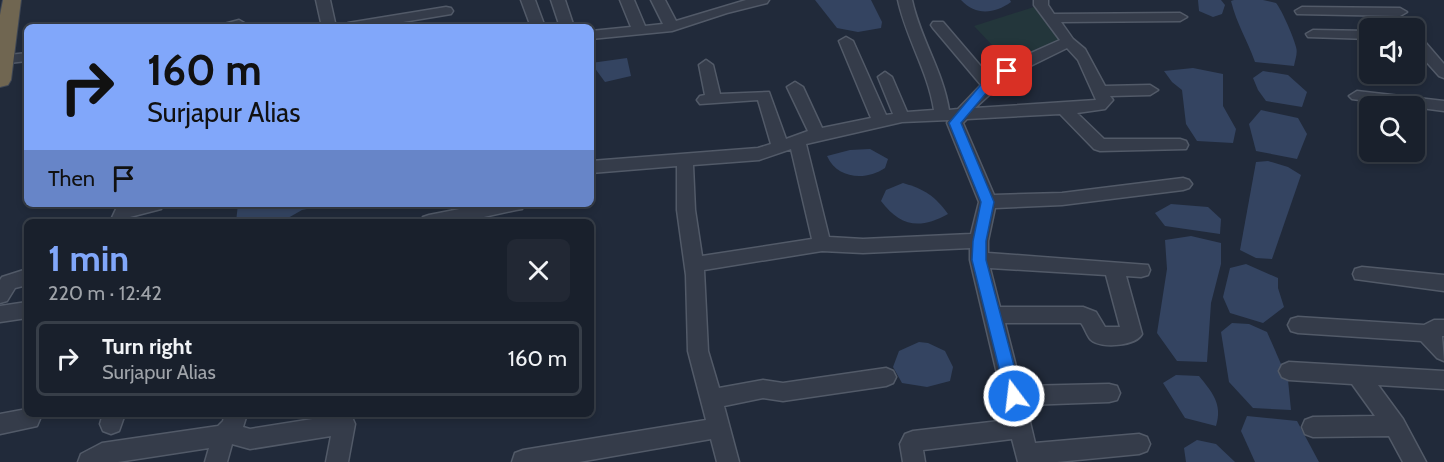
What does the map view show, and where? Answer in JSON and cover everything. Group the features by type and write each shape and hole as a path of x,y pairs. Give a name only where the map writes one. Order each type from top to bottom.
{"highway":[{"path":"1,70 12,0"}],"street":[{"path":"323,0 328,24"},
{"path":"528,0 537,24"},
{"path":"558,0 566,24"},
{"path":"627,0 640,31"},
{"path":"658,0 672,27"},
{"path":"594,35 672,27 722,10 762,0"},
{"path":"905,0 909,20 929,62 939,91 942,115"},
{"path":"594,167 759,154 817,134 903,117 1064,110 1104,103 1105,100 1082,56 1074,45 1068,42 1053,18 1041,5 1041,0"},
{"path":"1390,0 1403,18"},
{"path":"365,24 446,10"},
{"path":"1302,11 1400,12"},
{"path":"1053,18 1180,17"},
{"path":"938,25 988,84"},
{"path":"1313,34 1359,35"},
{"path":"846,41 880,120"},
{"path":"1068,42 1027,59 988,84 955,123 988,202 980,241 979,260 1029,458 1139,444"},
{"path":"1425,50 1444,50"},
{"path":"1425,51 1444,73"},
{"path":"1,70 24,58"},
{"path":"706,65 710,100 764,95 780,147"},
{"path":"885,77 903,117"},
{"path":"795,87 817,134"},
{"path":"1099,91 1150,90"},
{"path":"1357,96 1444,106"},
{"path":"1064,110 1100,145 1180,145"},
{"path":"797,140 822,244"},
{"path":"685,160 686,210 694,264 698,351 728,462"},
{"path":"988,202 1062,199 1183,184"},
{"path":"120,219 123,212 143,207"},
{"path":"444,219 502,207"},
{"path":"694,264 822,244 864,246 980,241"},
{"path":"979,260 1141,270"},
{"path":"992,315 1083,315 1089,318 1099,335 1128,336 1132,334 1114,269"},
{"path":"1362,274 1444,283"},
{"path":"0,295 9,282 24,278"},
{"path":"0,314 24,310"},
{"path":"1298,325 1435,331 1444,352"},
{"path":"1289,371 1444,380"},
{"path":"1358,374 1395,426 1415,462"},
{"path":"710,399 763,389 783,392 886,377"},
{"path":"1014,396 1109,393"},
{"path":"0,424 29,419"},
{"path":"229,427 239,437 250,439 344,419 337,462"},
{"path":"1313,428 1395,426"},
{"path":"89,462 102,454 169,453 229,427"},
{"path":"216,462 229,427"},
{"path":"523,461 718,428"},
{"path":"914,462 911,444 913,441 1022,428"}],"green space":[{"path":"1037,6 1062,39 1008,62 974,26"}],"water":[{"path":"815,0 871,0 882,22 881,28 858,32 837,28"},
{"path":"961,0 1010,0 1011,2 998,9 985,12 973,9"},
{"path":"1198,0 1221,0 1225,5 1222,14 1213,17 1199,11"},
{"path":"1263,0 1276,3 1295,43 1297,52 1294,66 1255,62 1233,10 1231,1"},
{"path":"627,58 631,76 605,82 594,67 594,63"},
{"path":"1193,68 1223,74 1223,106 1236,129 1233,143 1197,141 1186,124 1182,90 1164,71"},
{"path":"1263,71 1288,75 1307,92 1302,107 1266,101 1253,78"},
{"path":"1261,110 1298,118 1307,134 1297,159 1256,151 1249,124"},
{"path":"870,149 888,159 885,168 869,175 853,176 845,173 832,164 827,156 850,150"},
{"path":"1268,161 1288,167 1301,175 1272,259 1256,258 1240,250 1256,162"},
{"path":"903,183 928,194 948,214 919,224 895,216 881,201 886,190"},
{"path":"1171,204 1208,207 1221,219 1220,234 1165,226 1155,213"},
{"path":"238,207 317,207 302,210 286,219 236,219"},
{"path":"1191,236 1221,243 1221,264 1211,303 1207,362 1177,361 1157,333 1167,269 1165,240"},
{"path":"1246,264 1278,278 1278,288 1284,307 1263,323 1230,313 1223,297 1230,268"},
{"path":"1232,323 1249,324 1267,332 1288,380 1291,410 1253,408 1229,382 1221,332"},
{"path":"919,342 928,343 945,351 953,367 950,381 927,387 902,383 893,367 899,351"},
{"path":"1176,375 1199,376 1204,382 1217,405 1216,426 1185,418 1163,383"},
{"path":"1247,416 1297,421 1319,462 1255,462 1241,431"},
{"path":"1197,440 1216,444 1235,462 1186,462 1184,448"}],"route":[{"path":"1007,71 988,84 955,123 988,202 980,241 979,260 1014,396"}]}
